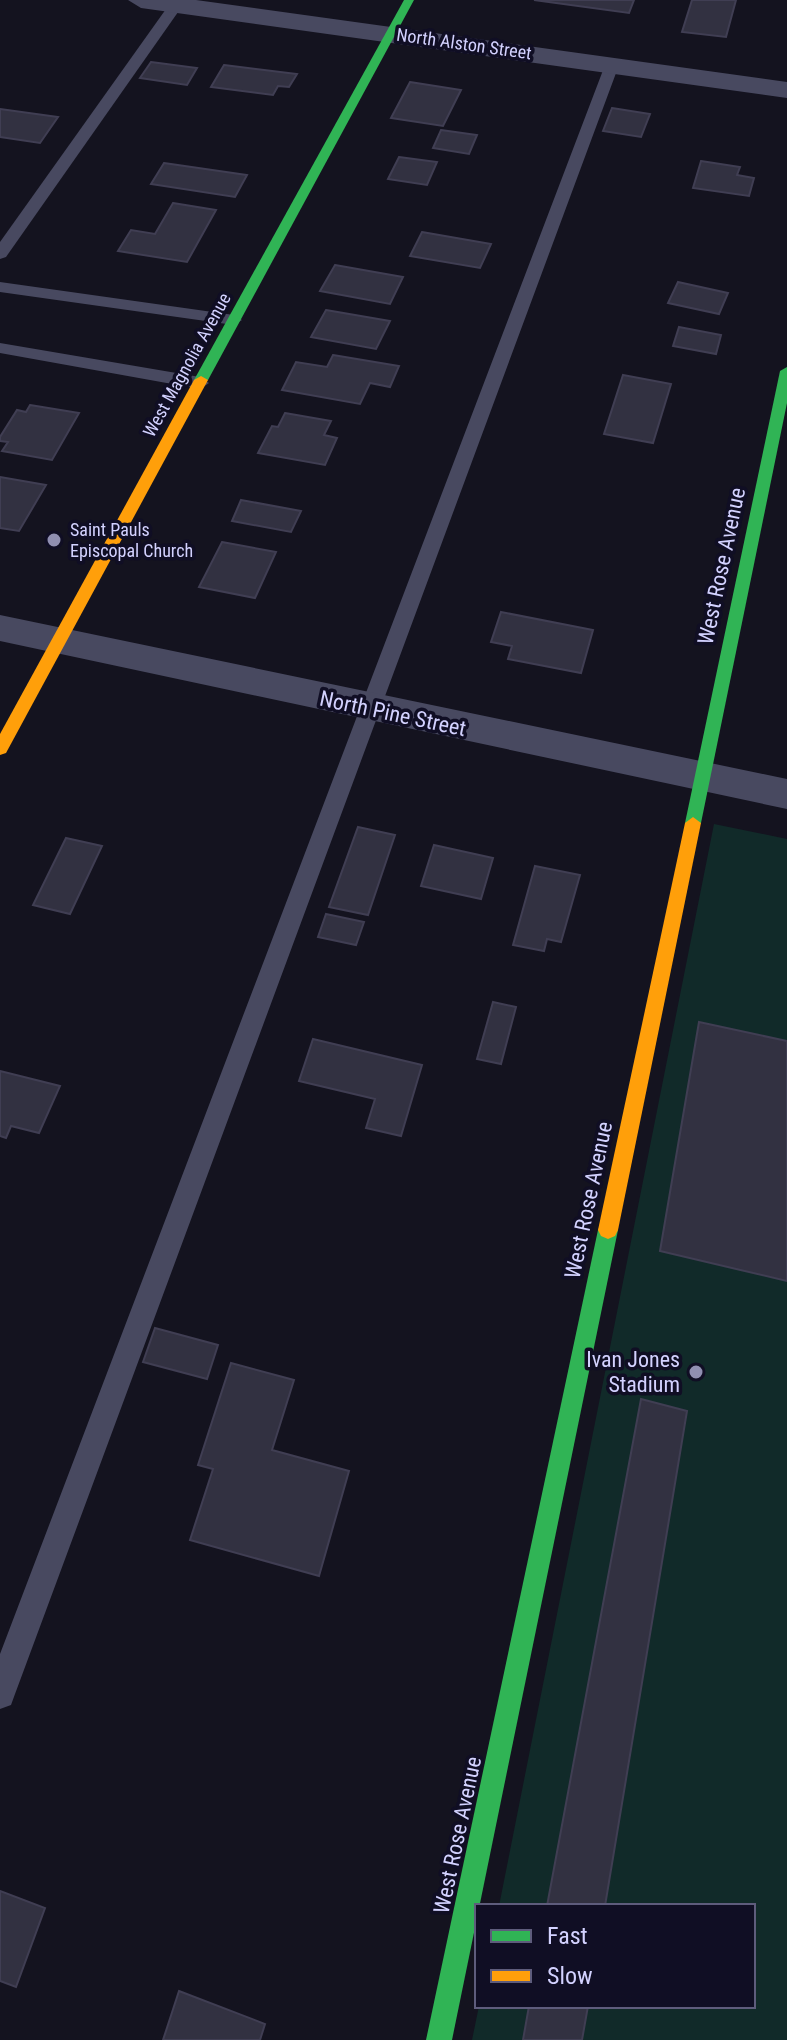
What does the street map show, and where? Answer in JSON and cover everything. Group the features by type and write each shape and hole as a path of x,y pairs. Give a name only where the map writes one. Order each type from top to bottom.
{"street":[{"name":"North Alston Street","path":"141,0 192,4 787,90"},
{"name":"West Magnolia Avenue","path":"0,749 409,0"},
{"name":"West Rose Avenue","path":"439,2040 700,776 787,371"},
{"name":"North Pine Street","path":"0,628 371,709 787,794"}],"lane":[{"path":"0,254 192,4"},
{"path":"0,1694 612,65"},
{"path":"0,287 234,320"},
{"path":"0,348 200,383"}],"green space":[{"name":"Ivan Jones Stadium","path":"714,824 787,839 787,2040 472,2040 479,2008 755,2008 755,1904 499,1904"}],"building":[{"path":"534,0 634,0 629,13"},
{"path":"692,0 736,0 726,37 682,32"},
{"path":"151,62 197,68 187,85 140,78"},
{"path":"224,65 297,74 289,87 278,86 273,95 211,87"},
{"path":"410,82 461,90 443,126 391,118"},
{"path":"612,108 650,114 641,137 603,131"},
{"path":"0,109 58,117 40,143 0,137"},
{"path":"441,130 477,135 469,154 433,148"},
{"path":"399,157 437,162 427,185 388,179"},
{"path":"701,161 740,167 737,175 754,178 749,196 693,188"},
{"path":"164,163 247,175 235,197 151,184"},
{"path":"173,203 216,210 187,262 118,251 131,230 155,234"},
{"path":"422,232 491,244 480,268 410,256"},
{"path":"335,265 403,277 390,304 320,291"},
{"path":"678,282 728,293 719,314 668,303"},
{"path":"326,310 390,321 376,349 311,337"},
{"path":"679,327 721,335 716,354 673,346"},
{"path":"333,355 399,366 390,387 370,383 360,404 282,390 296,362 327,367"},
{"path":"623,375 671,384 653,443 604,434"},
{"path":"30,405 79,413 52,460 2,451 8,442 0,441 0,437 17,410 26,412"},
{"path":"285,413 331,421 324,435 337,438 325,465 258,453 272,426 278,427"},
{"path":"0,477 46,485 19,531 0,528"},
{"path":"241,500 301,511 291,532 232,521"},
{"path":"222,542 276,552 255,598 199,587"},
{"path":"501,612 593,630 581,673 508,659 512,646 491,642"},
{"path":"358,827 395,835 368,915 329,907"},
{"path":"66,838 102,846 70,914 33,905"},
{"path":"434,845 493,858 481,899 421,886"},
{"path":"535,866 580,875 561,942 547,939 544,951 513,945"},
{"path":"326,914 364,922 356,945 318,937"},
{"path":"493,1002 516,1007 501,1064 477,1059"},
{"path":"699,1022 787,1041 787,1281 660,1251"},
{"path":"313,1039 422,1065 401,1136 366,1128 375,1099 299,1081"},
{"path":"0,1071 60,1086 39,1133 11,1126 6,1138 0,1136"},
{"path":"155,1328 218,1345 207,1379 143,1362"},
{"path":"231,1363 294,1380 272,1450 349,1471 319,1576 190,1540 213,1469 198,1465"},
{"path":"641,1399 687,1411 605,1904 547,1904"},
{"path":"0,1891 45,1908 16,1987 0,1981"},
{"path":"179,1991 265,2024 260,2040 163,2040"},
{"path":"529,2008 588,2008 582,2040 523,2040"}],"traffic: fast":[{"path":"201,380 409,0"},
{"path":"693,823 787,371"},
{"path":"439,2040 608,1230"}],"traffic: slow":[{"path":"0,749 201,380"},
{"path":"608,1230 693,823"}],"place":[{"name":"Saint Pauls Episcopal Church","path":"54,540"},
{"name":"Ivan Jones Stadium","path":"696,1372"}]}
